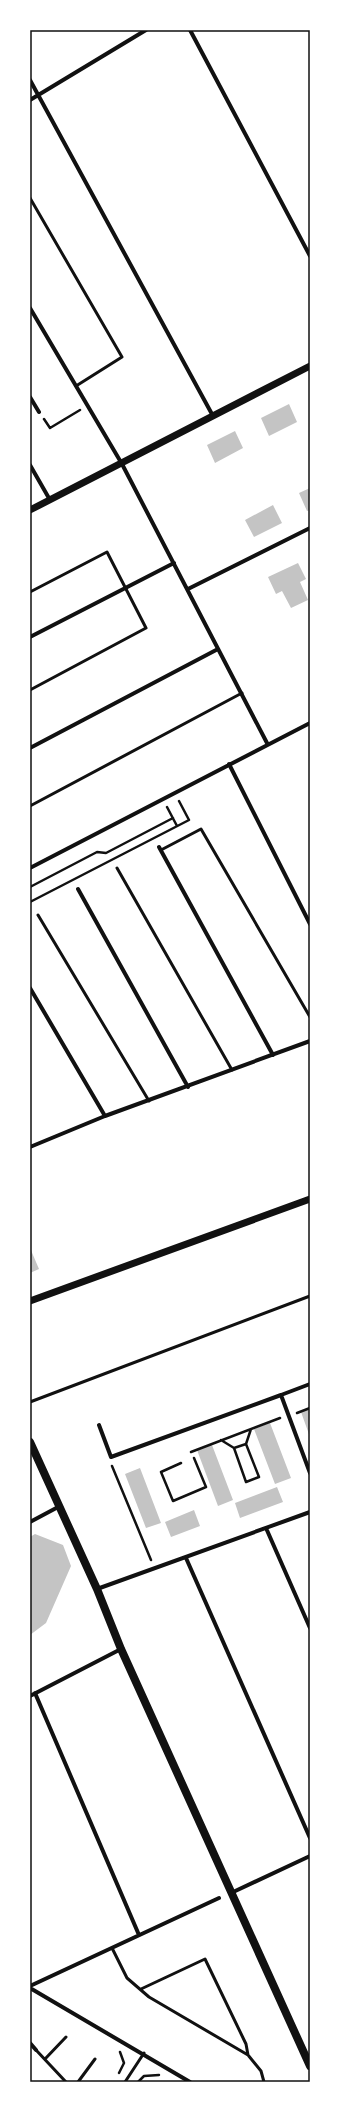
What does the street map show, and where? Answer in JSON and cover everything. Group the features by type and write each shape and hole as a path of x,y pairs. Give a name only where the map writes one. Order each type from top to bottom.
{"main road":[{"path":"30,1442 97,1589 121,1649 310,2066"}],"street":[{"path":"30,100 146,30"},
{"path":"190,30 310,256"},
{"path":"30,80 214,416"},
{"path":"30,308 122,464 267,743"},
{"path":"30,510 310,366"},
{"path":"30,397 39,412"},
{"path":"30,465 50,500"},
{"path":"188,590 310,528"},
{"path":"30,637 174,563"},
{"path":"30,748 218,649"},
{"path":"30,868 230,764 267,743 310,723"},
{"path":"230,764 310,924"},
{"path":"160,848 273,1055"},
{"path":"78,889 188,1087"},
{"path":"30,988 105,1116"},
{"path":"30,1147 105,1116 233,1071 310,1041"},
{"path":"30,1301 310,1199"},
{"path":"99,1425 111,1457 310,1384"},
{"path":"281,1395 310,1473"},
{"path":"30,1522 60,1506"},
{"path":"97,1589 310,1512"},
{"path":"266,1528 310,1628"},
{"path":"186,1558 310,1838"},
{"path":"30,1696 121,1649"},
{"path":"35,1693 139,1935"},
{"path":"231,1893 310,1856"},
{"path":"30,1987 218,1898"},
{"path":"30,1987 144,2053 190,2082"},
{"path":"30,2043 36,2050"}],"lane":[{"path":"30,198 122,357 76,386"},
{"path":"30,592 107,552 146,628 30,690"},
{"path":"30,806 242,693"},
{"path":"160,848 201,829 310,1017"},
{"path":"117,868 233,1071"},
{"path":"38,914 149,1101"},
{"path":"30,1402 310,1296"},
{"path":"112,1948 127,1978 150,1997 248,2056 261,2071 264,2082"},
{"path":"141,1989 205,1959 246,2044 248,2056"},
{"path":"45,2059 66,2037"},
{"path":"36,2050 66,2082"},
{"path":"126,2081 144,2053"},
{"path":"78,2082 95,2059"}],"path":[{"path":"39,412 50,428 88,405"},
{"path":"30,902 190,820 178,799"},
{"path":"166,806 177,826"},
{"path":"30,887 97,852 106,853 173,818"},
{"path":"295,1414 310,1408"},
{"path":"191,1452 280,1418"},
{"path":"221,1440 234,1448 246,1482 259,1477 246,1444 251,1429"},
{"path":"234,1448 246,1444"},
{"path":"181,1463 161,1472 173,1501 206,1487 194,1458"},
{"path":"112,1466 152,1563"},
{"path":"119,2049 124,2063 118,2075 126,2081"},
{"path":"138,2082 144,2076 157,2074 162,2077"}],"building":[{"path":"289,404 297,422 269,436 261,418"},
{"path":"235,431 243,448 215,463 207,445"},
{"path":"310,488 310,510 307,511 299,493"},
{"path":"273,505 282,523 254,537 245,520"},
{"path":"298,563 306,579 300,582 308,600 291,608 282,591 276,594 268,577"},
{"path":"30,1248 39,1269 30,1273"},
{"path":"310,1408 310,1437 301,1412"},
{"path":"270,1423 291,1478 275,1484 254,1429"},
{"path":"212,1445 233,1500 218,1506 197,1450"},
{"path":"140,1468 161,1523 146,1528 125,1474"},
{"path":"277,1487 283,1502 240,1518 235,1503"},
{"path":"194,1510 200,1526 171,1537 165,1522"},
{"path":"35,1534 63,1545 71,1566 46,1623 30,1635 30,1537"}]}
